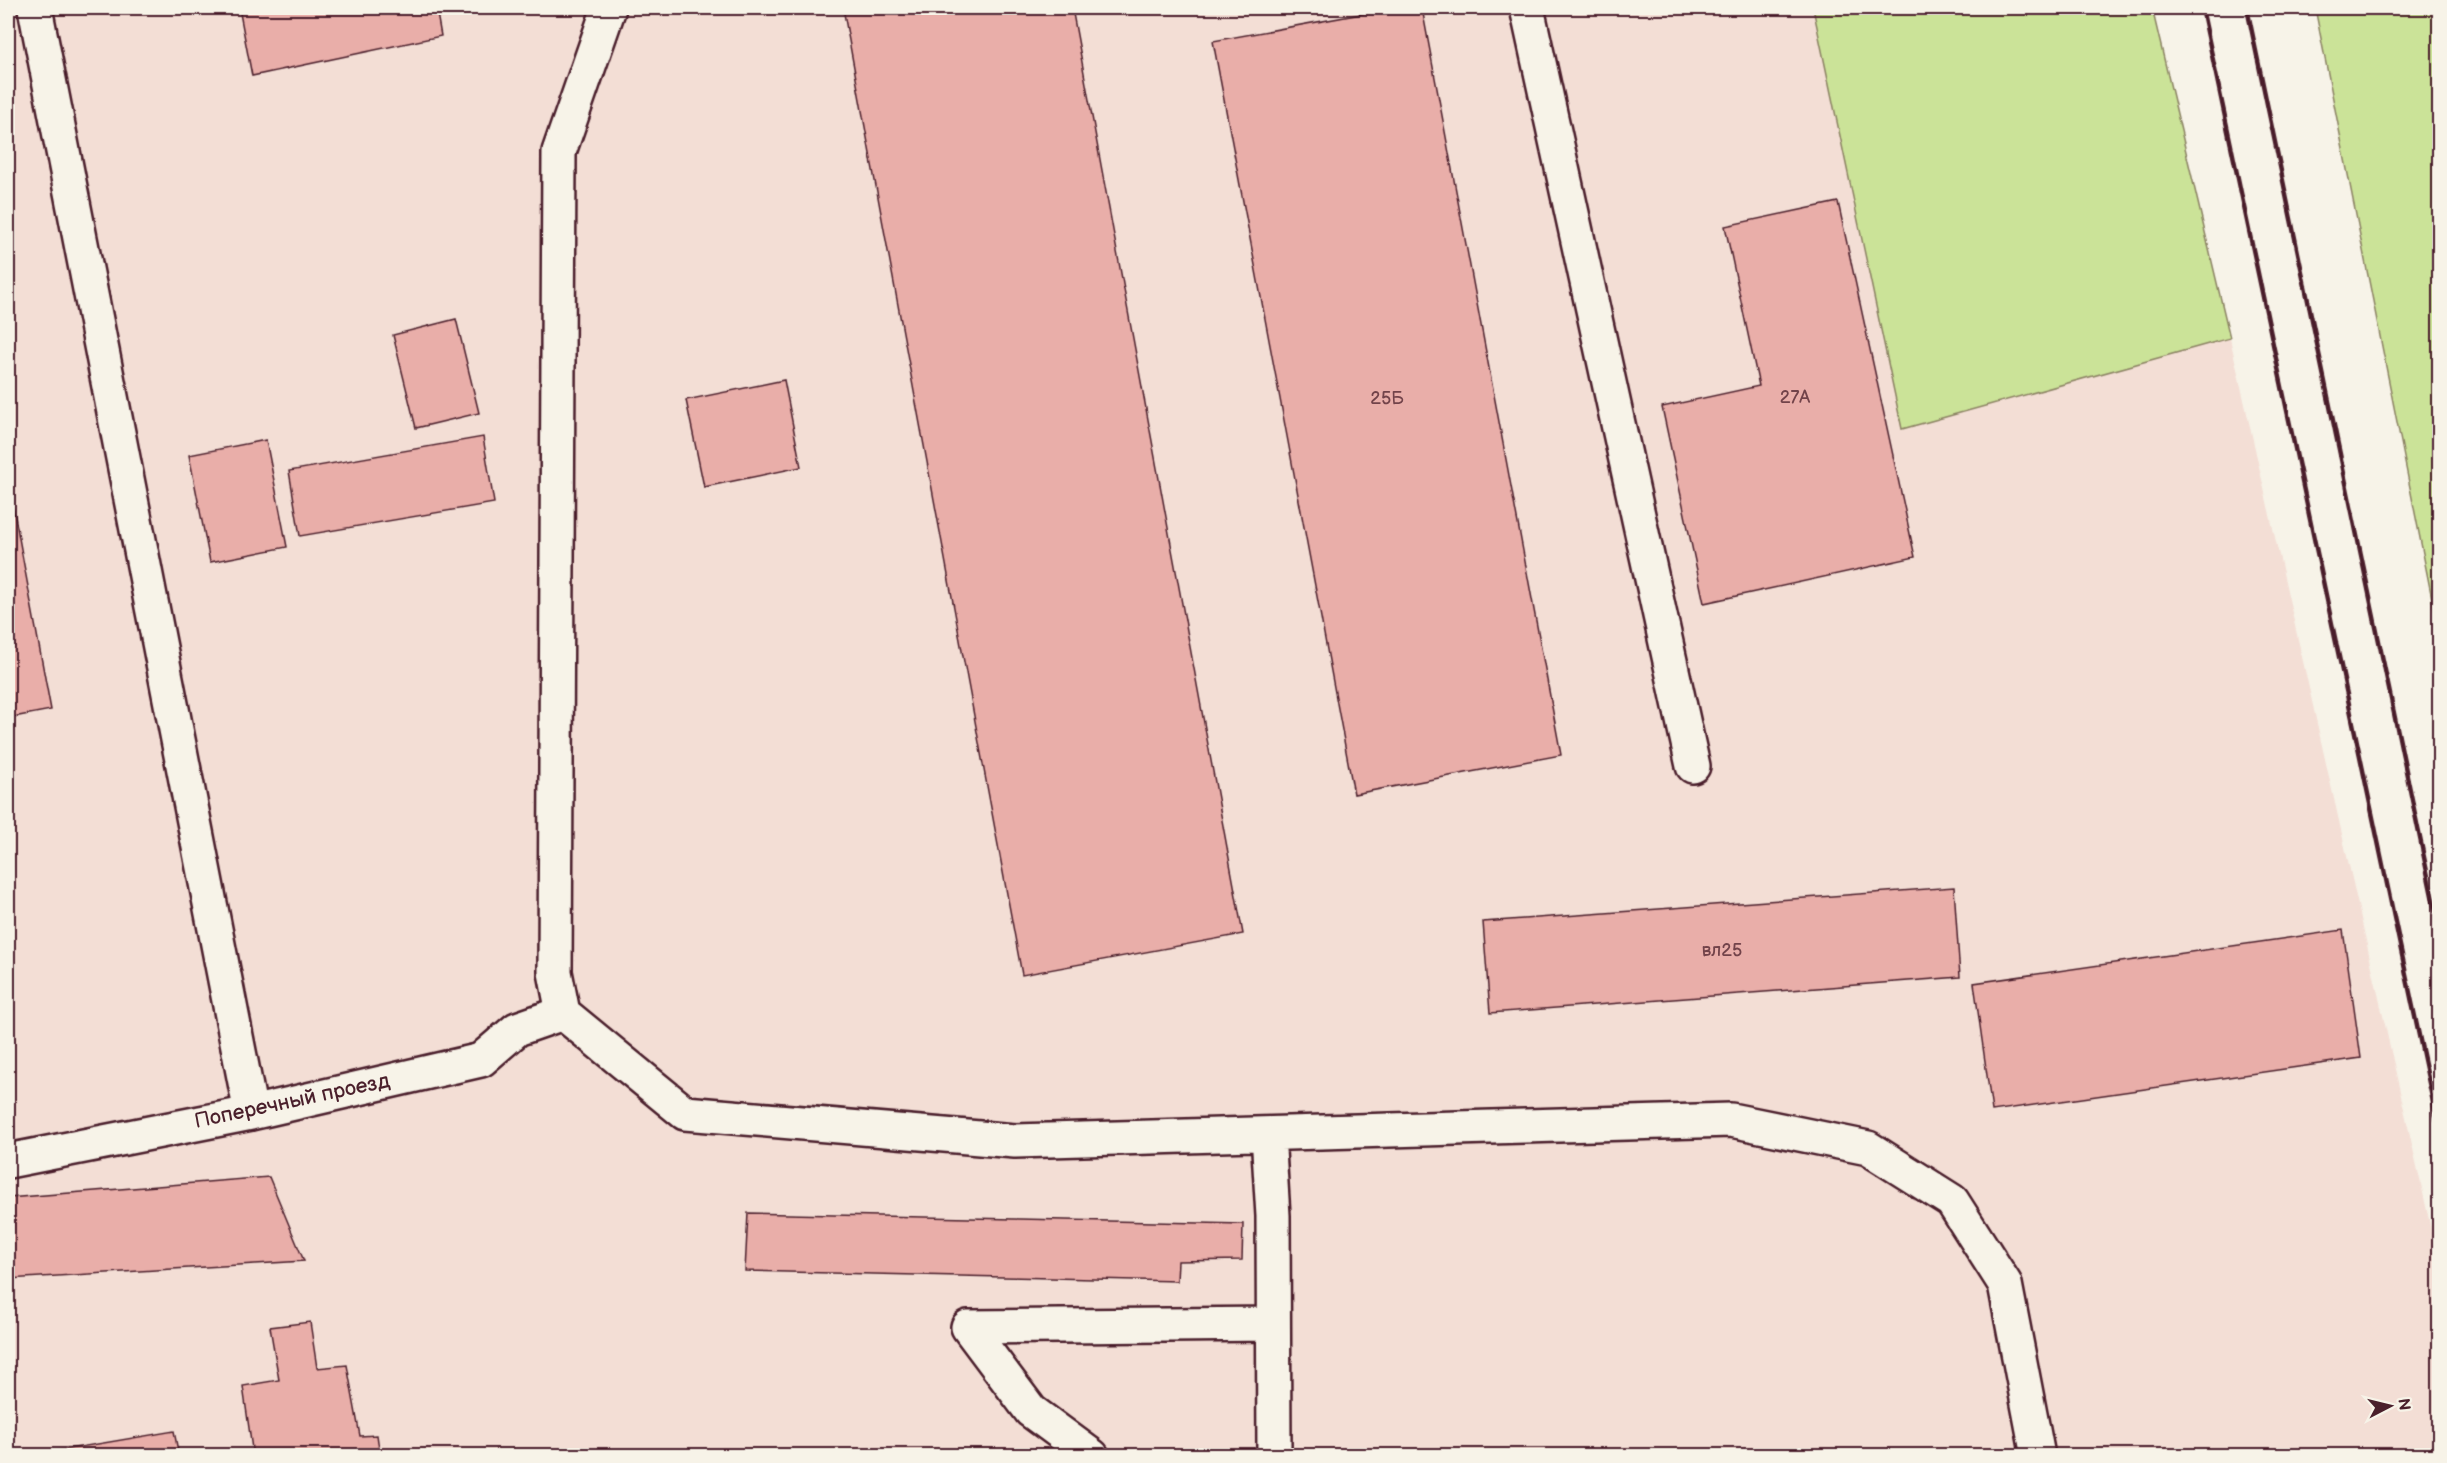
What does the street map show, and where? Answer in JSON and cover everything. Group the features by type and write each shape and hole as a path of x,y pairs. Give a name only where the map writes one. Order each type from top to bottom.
{"street":[{"path":"35,8 250,1113"},
{"path":"609,8 559,152 555,972 563,1013 685,1113 1015,1141 1731,1120 1868,1148 1952,1201 2004,1284 2038,1455"},
{"path":"1527,8 1693,766"},
{"name":"Поперечный проезд","path":"8,1161 250,1113 482,1060 517,1029 563,1013"},
{"path":"1268,1134 1273,1216 1274,1455"},
{"path":"1092,1455 1031,1411 968,1327 1273,1324"}],"shaded area":[{"path":"8,8 1813,8 1902,428 2230,338 2439,1264 2439,1455 8,1455"}],"green space":[{"path":"1813,8 2152,8 2230,338 1902,429"},
{"path":"2315,8 2439,8 2439,634"}],"building":[{"path":"239,8 436,8 441,36 252,76"},
{"path":"843,8 1072,8 1243,934 1022,975"},
{"path":"1394,8 1422,8 1561,755 1354,794 1213,41"},
{"path":"1838,202 1915,557 1704,603 1662,407 1759,386 1725,226"},
{"path":"456,319 479,413 416,428 393,335"},
{"path":"784,380 801,467 704,487 686,400"},
{"path":"483,437 494,503 300,536 289,471"},
{"path":"266,440 287,547 210,562 189,455"},
{"path":"8,479 51,710 8,718"},
{"path":"1954,887 1960,977 1490,1013 1483,922"},
{"path":"2343,930 2361,1058 1992,1111 1974,983"},
{"path":"269,1177 304,1261 8,1279 8,1198"},
{"path":"748,1213 1243,1224 1242,1260 1178,1261 1177,1281 745,1271"},
{"path":"310,1322 317,1368 347,1365 360,1436 377,1435 380,1456 253,1456 243,1386 279,1380 270,1327"},
{"path":"174,1431 179,1456 27,1456"}],"railway":[{"path":"2202,8 2440,1135"},
{"path":"2247,8 2440,934"}]}
